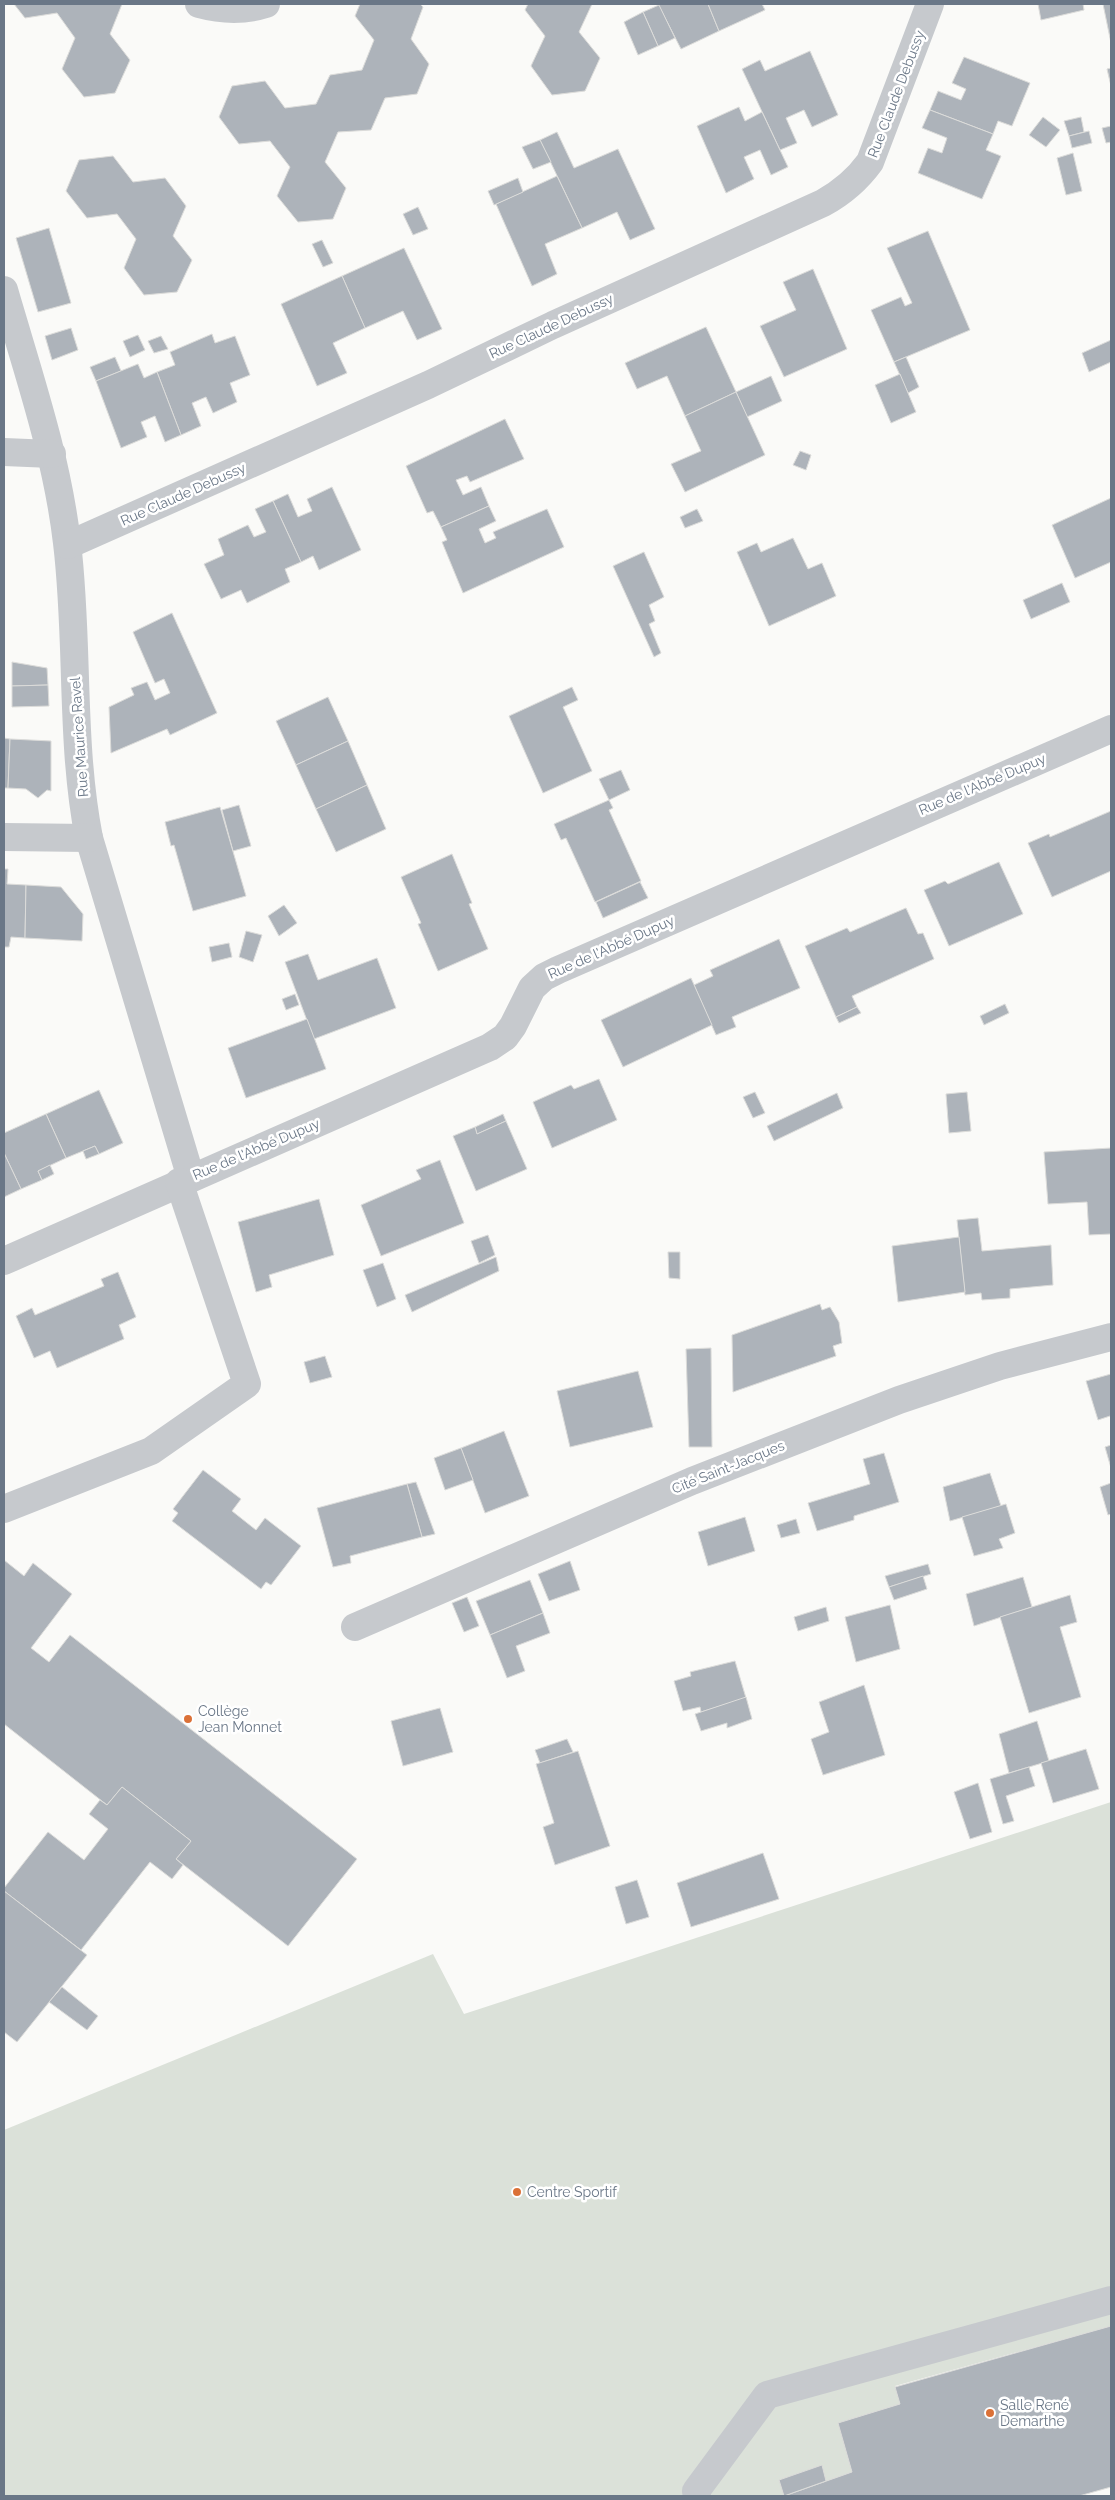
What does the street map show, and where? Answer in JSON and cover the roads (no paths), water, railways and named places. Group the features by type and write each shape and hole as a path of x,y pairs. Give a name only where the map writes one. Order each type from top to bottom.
{"street":[{"path":"199,4 231,10 255,8 266,4"},
{"name":"Rue Claude Debussy","path":"68,545 428,385 552,325 823,203 844,191 859,178 870,162 930,4"},
{"name":"Rue Maurice Ravel","path":"4,290 52,454 68,545 80,788 89,838 185,1180 247,1384 151,1451 4,1509"},
{"path":"4,452 52,454"},
{"name":"Rue de l'Abbé Dupuy","path":"4,1261 185,1180 490,1048 505,1037 532,988 544,977 558,970 1111,729"},
{"path":"4,837 89,838"},
{"name":"Cité Saint-Jacques","path":"355,1627 692,1481 899,1400 1000,1366 1111,1337"},
{"path":"697,2496 696,2492 767,2395 1111,2300"}],"place":[{"name":"Collège Jean Monnet","path":"188,1719"},
{"name":"Centre Sportif","path":"517,2192"},
{"name":"Salle René Demarthe","path":"990,2413"}]}
